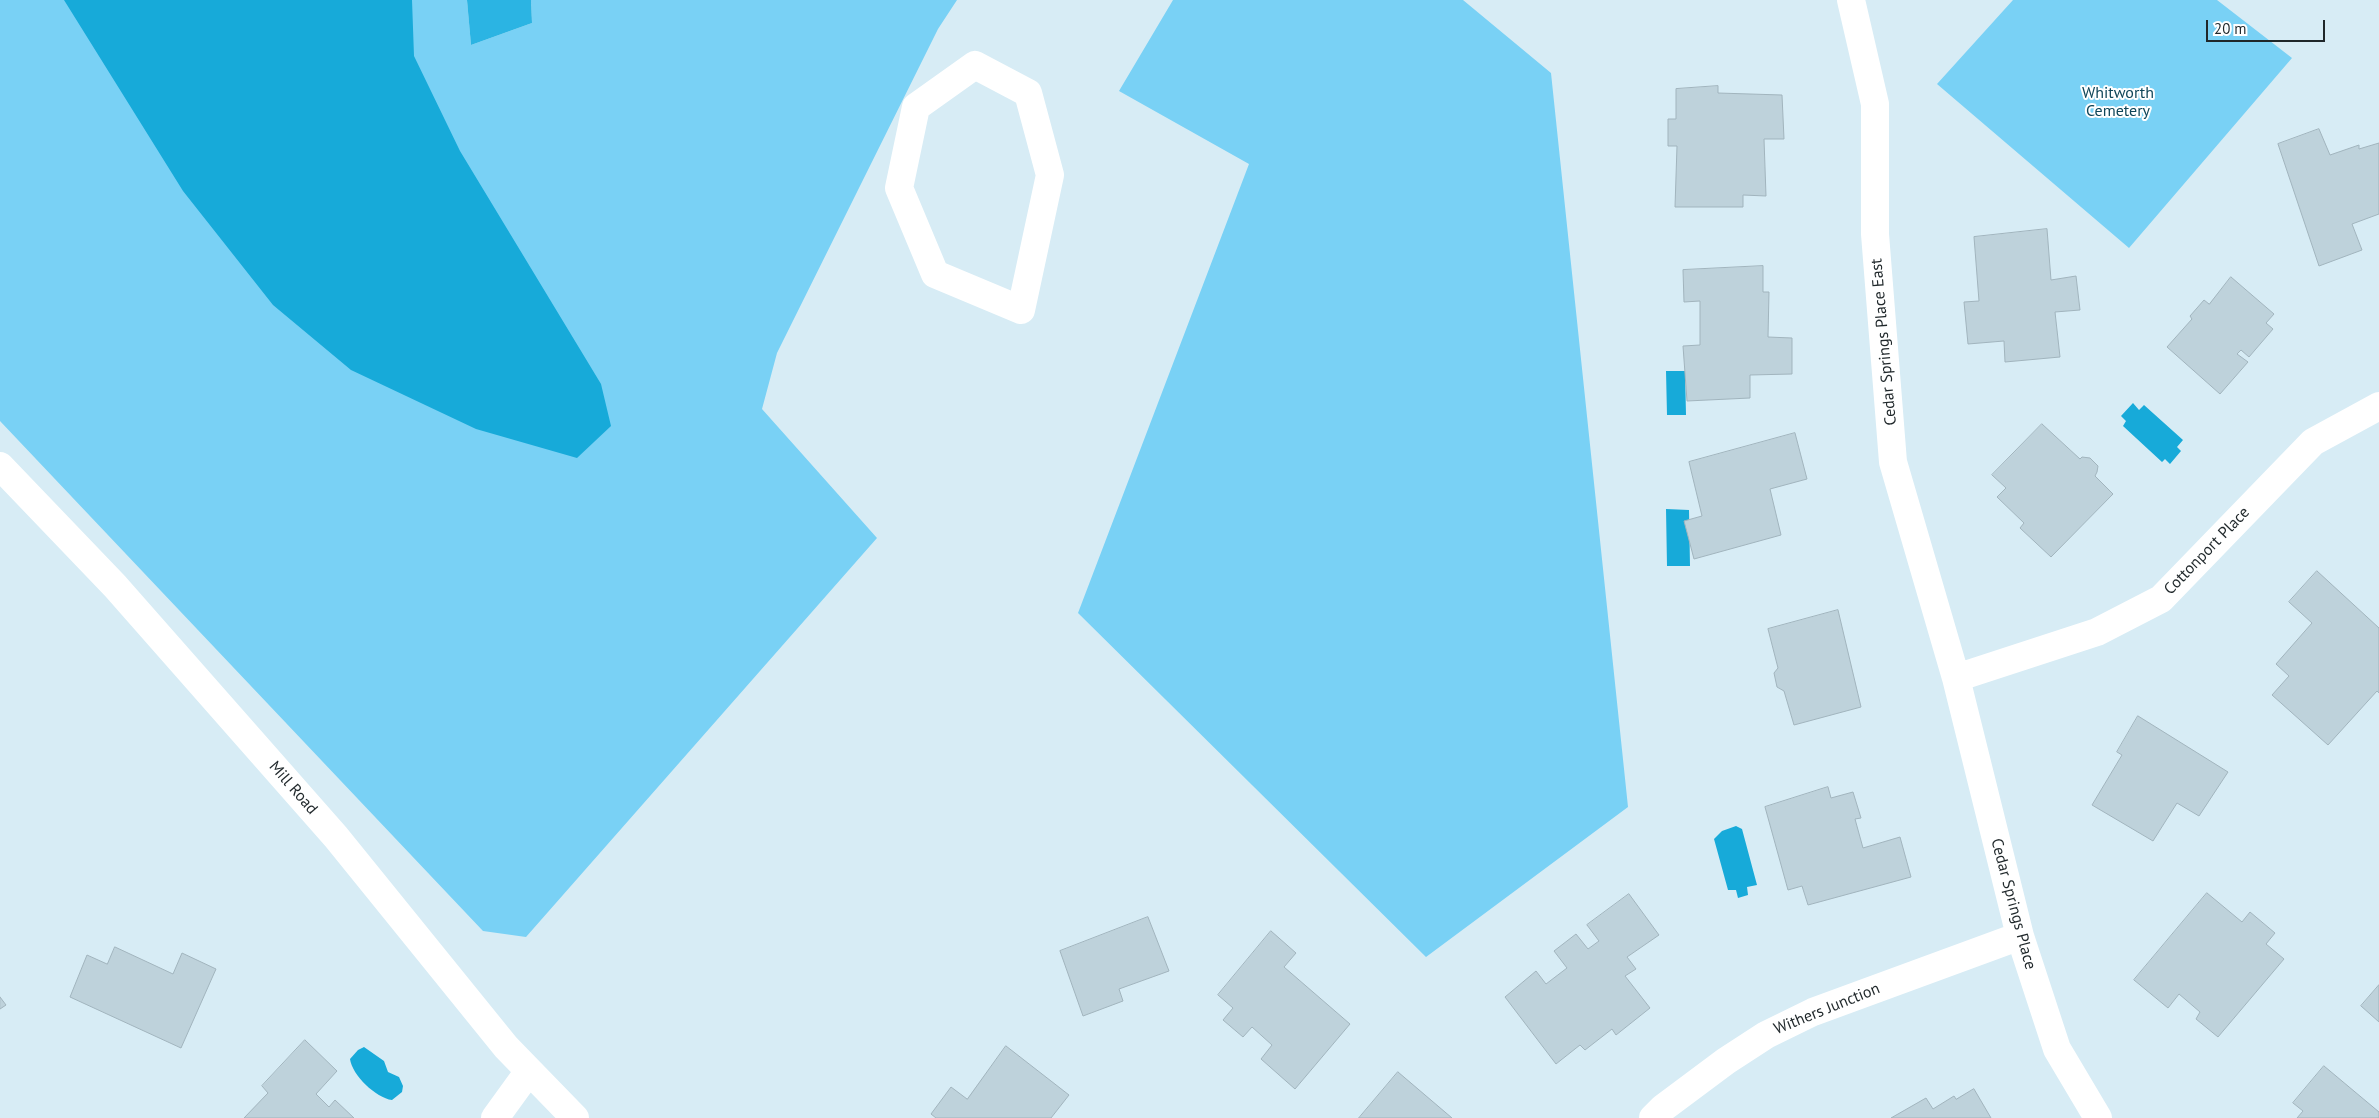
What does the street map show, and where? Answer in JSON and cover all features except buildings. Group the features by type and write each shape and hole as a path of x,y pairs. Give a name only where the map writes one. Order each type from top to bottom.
{"street":[{"name":"Cedar Springs Place East","path":"1851,0 1875,104 1875,234 1893,462 1956,678"},
{"path":"975,65 1028,92 1050,176 1021,310 935,274 899,188 916,107 975,65"},
{"name":"Cottonport Place","path":"1956,678 2097,632 2161,599 2313,442 2379,406"},
{"name":"Mill Road","path":"0,466 115,586 336,837 506,1047 575,1118"},
{"name":"Cedar Springs Place","path":"1956,678 2020,936 2057,1049 2098,1118"},
{"name":"Withers Junction","path":"1653,1118 1726,1061 1766,1035 1813,1012 2020,936"},
{"path":"494,1118 529,1071"}],"green space":[{"path":"0,0 467,0 471,45 532,23 531,0 957,0 938,29 777,353 762,409 877,538 526,937 483,931 0,421"},
{"path":"1173,0 1463,0 1551,73 1628,807 1426,957 1078,613 1249,164 1119,91"},
{"name":"Whitworth Cemetery","path":"2013,0 2217,0 2292,58 2129,248 1937,84"}],"shaded area":[{"path":"64,0 412,0 414,56 460,151 601,384 611,426 577,458 476,429 351,370 273,305 183,191"},
{"path":"467,0 531,0 532,23 471,45"},
{"path":"1666,371 1685,371 1686,415 1667,415"},
{"path":"2133,403 2139,410 2144,405 2183,440 2177,447 2181,451 2170,464 2165,459 2162,462 2123,426 2126,421 2121,416"},
{"path":"1666,509 1689,510 1690,566 1667,566"},
{"path":"1736,826 1742,829 1757,885 1747,887 1748,895 1738,898 1736,890 1728,890 1714,839 1722,831"},
{"path":"364,1047 384,1061 388,1072 399,1077 403,1086 402,1092 392,1100 372,1090 355,1072 350,1059 358,1050"}]}
